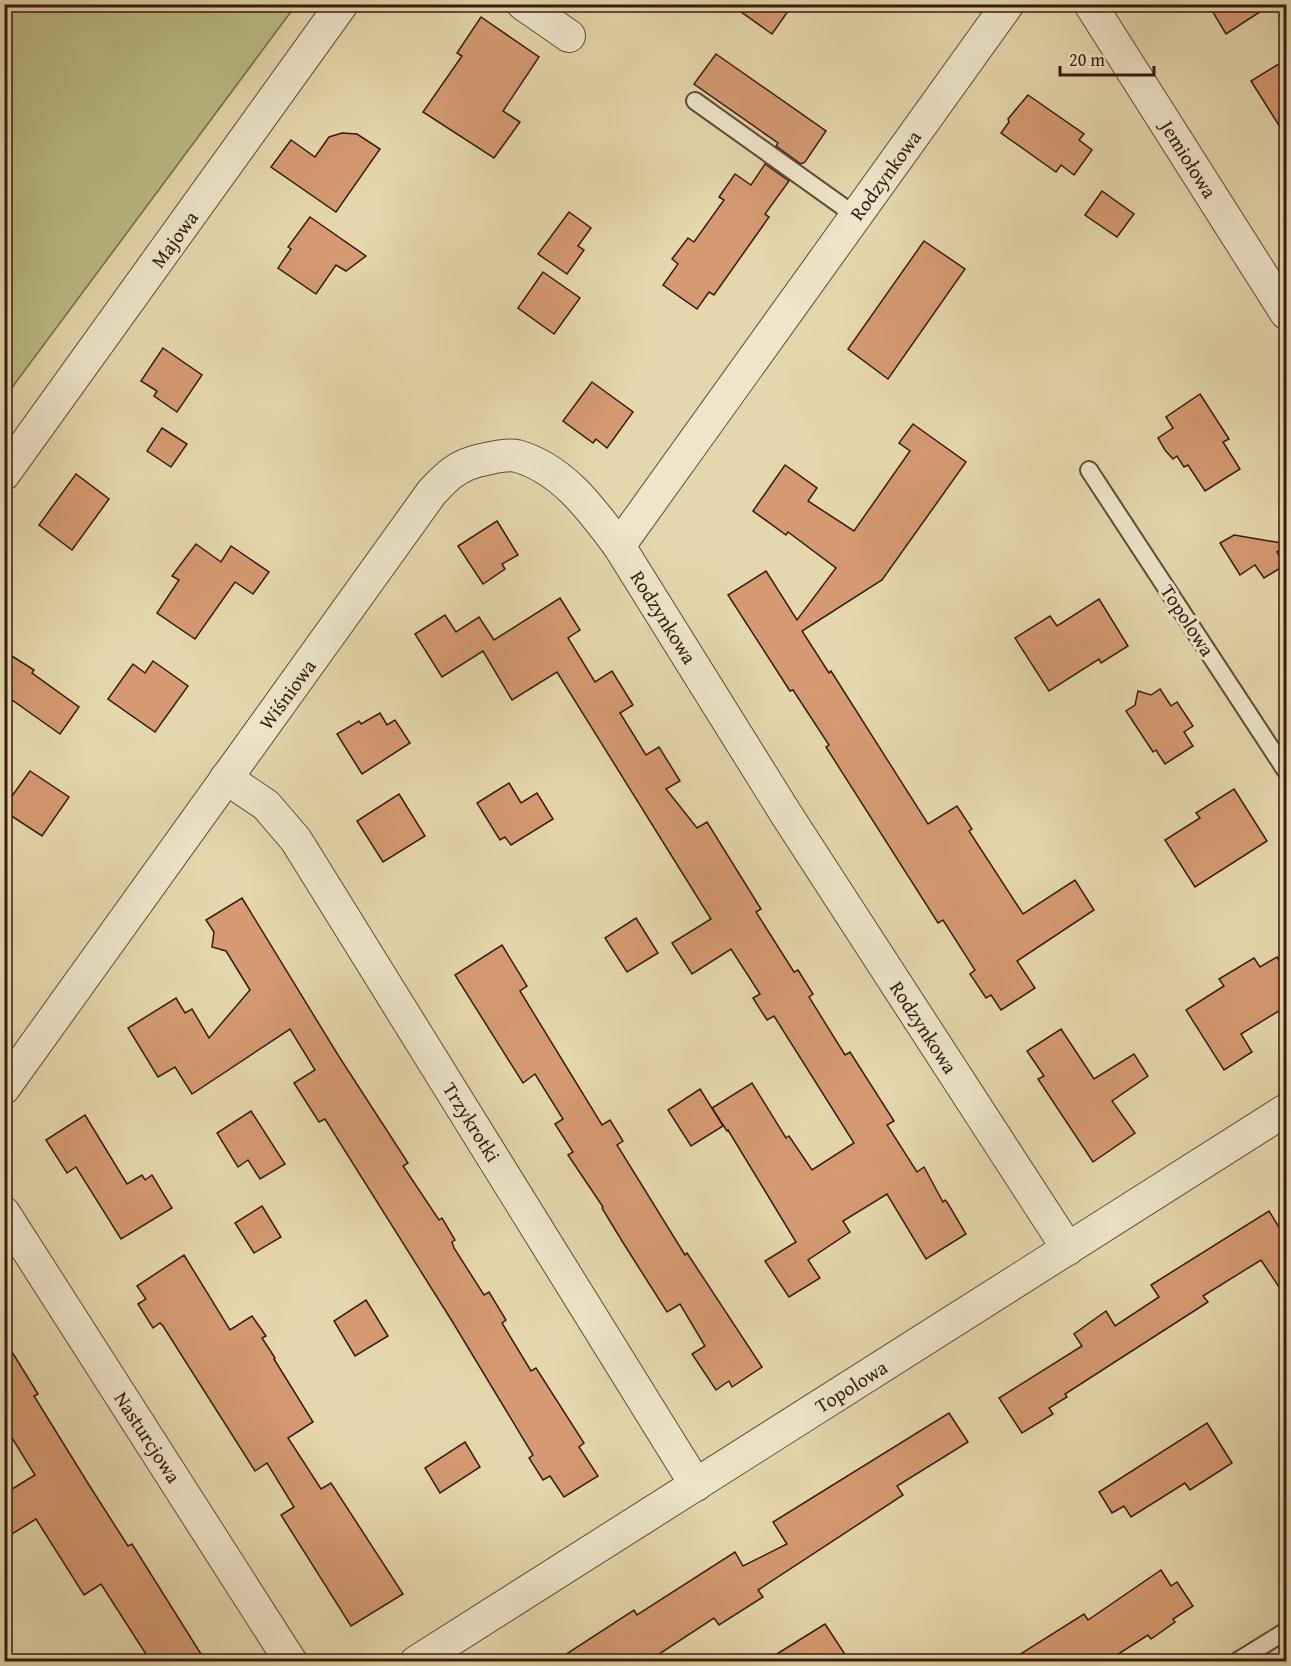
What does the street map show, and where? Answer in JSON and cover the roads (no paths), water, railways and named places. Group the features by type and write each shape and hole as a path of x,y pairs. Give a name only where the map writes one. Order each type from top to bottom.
{"street":[{"name":"Majowa","path":"4,474 342,4"},
{"path":"523,4 569,36"},
{"name":"Rodzynkowa","path":"1008,4 619,546 786,814 1068,1249"},
{"name":"Jemiołowa","path":"1090,4 1287,314"},
{"name":"Wiśniowa","path":"4,1088 426,501 452,473 478,461 497,456 516,456 536,464 554,473 576,493 592,509 619,546"},
{"name":"Trzykrotki","path":"226,778 266,805 296,840 696,1485"},
{"name":"Topolowa","path":"416,1662 1287,1110"},
{"name":"Nasturcjowa","path":"4,1213 291,1662"}],"lane":[{"path":"695,101 856,216"},
{"name":"Topolowa","path":"1089,470 1287,771"},
{"path":"1236,1662 1287,1631"}]}
